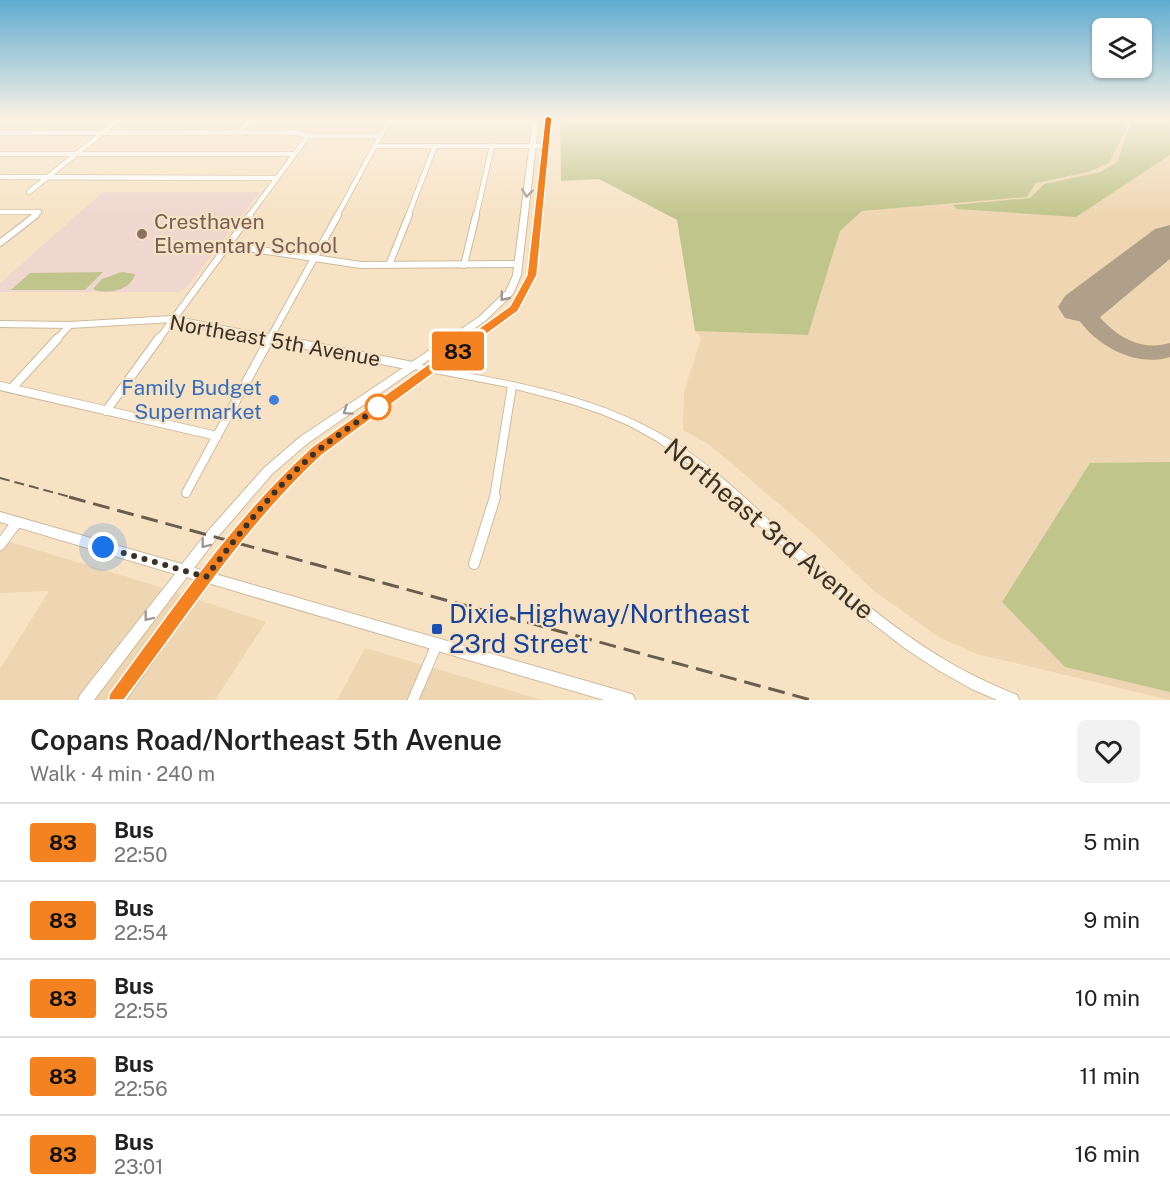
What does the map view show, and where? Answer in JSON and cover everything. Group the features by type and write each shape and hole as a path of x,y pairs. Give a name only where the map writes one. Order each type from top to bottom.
{"main road":[{"path":"85,700 239,502 268,471 304,440 500,303 510,292 518,264 532,151"},
{"path":"117,700 206,577 262,506 291,475 317,451 494,325 514,308 524,294 532,275 545,151"},
{"path":"0,517 628,700"}],"street":[{"path":"29,192 81,151"},
{"path":"106,411 297,151"},
{"path":"186,493 372,151"},
{"path":"389,265 433,151"},
{"path":"464,265 491,151"},
{"path":"0,154 294,154"},
{"path":"0,177 277,178"},
{"path":"0,212 39,212 0,243"},
{"path":"226,245 313,260 389,265 518,264"},
{"name":"Northeast 5th Avenue","path":"0,324 70,325 172,319 513,386"},
{"path":"12,388 70,325"},
{"path":"0,386 217,436"},
{"path":"474,564 498,487 513,386"},
{"name":"Northeast 3rd Avenue","path":"513,386 597,408 635,424 660,438 694,461 870,615 931,658 1012,700"},
{"path":"0,545 17,522"},
{"path":"413,700 437,644"}],"shaded area":[{"path":"1107,151 1170,151 1170,700 977,654 940,638 874,591 813,533 724,457 708,444 683,430 684,392 701,338 695,331 808,335 840,231 862,211 1027,197 1036,183 1088,172"},
{"name":"Cresthaven Elementary School","path":"103,192 260,192 187,287 178,292 0,292 0,283"},
{"path":"0,539 266,622 215,700 0,700 0,669 49,591 0,593"},
{"path":"365,648 542,700 337,700"}],"green space":[{"path":"561,151 1115,151 1109,163 1088,172 1036,183 1027,197 862,211 840,231 808,335 695,331 677,220 599,179 561,181"},
{"path":"1121,151 1170,151 1170,155 1076,217 957,209 953,205 1030,198 1044,184 1101,172 1117,162"},
{"path":"103,272 85,290 11,290 30,273"},
{"path":"122,272 135,274 133,280 123,288 104,292 93,289 102,279"},
{"path":"1170,462 1170,692 1065,667 1002,602 1090,463"}],"taxiway":[{"path":"1082,307 1086,317 1095,327 1119,343 1147,353 1170,350"}],"runway":[{"path":"1082,307 1170,238"}],"railway":[{"path":"0,478 74,498"},
{"path":"69,497 811,700"}],"bus line":[{"name":"83","path":"117,700 206,577 262,506 291,475 317,451 494,325 514,308 524,294 532,275 545,151"}],"place":[{"name":"Cresthaven Elementary School","path":"142,234"},
{"name":"Family Budget Supermarket","path":"274,400"},
{"name":"Dixie Highway/Northeast 23rd Street","path":"437,629"}],"route":[{"path":"103,547 206,577 262,506 291,475 317,451 378,407"}]}
